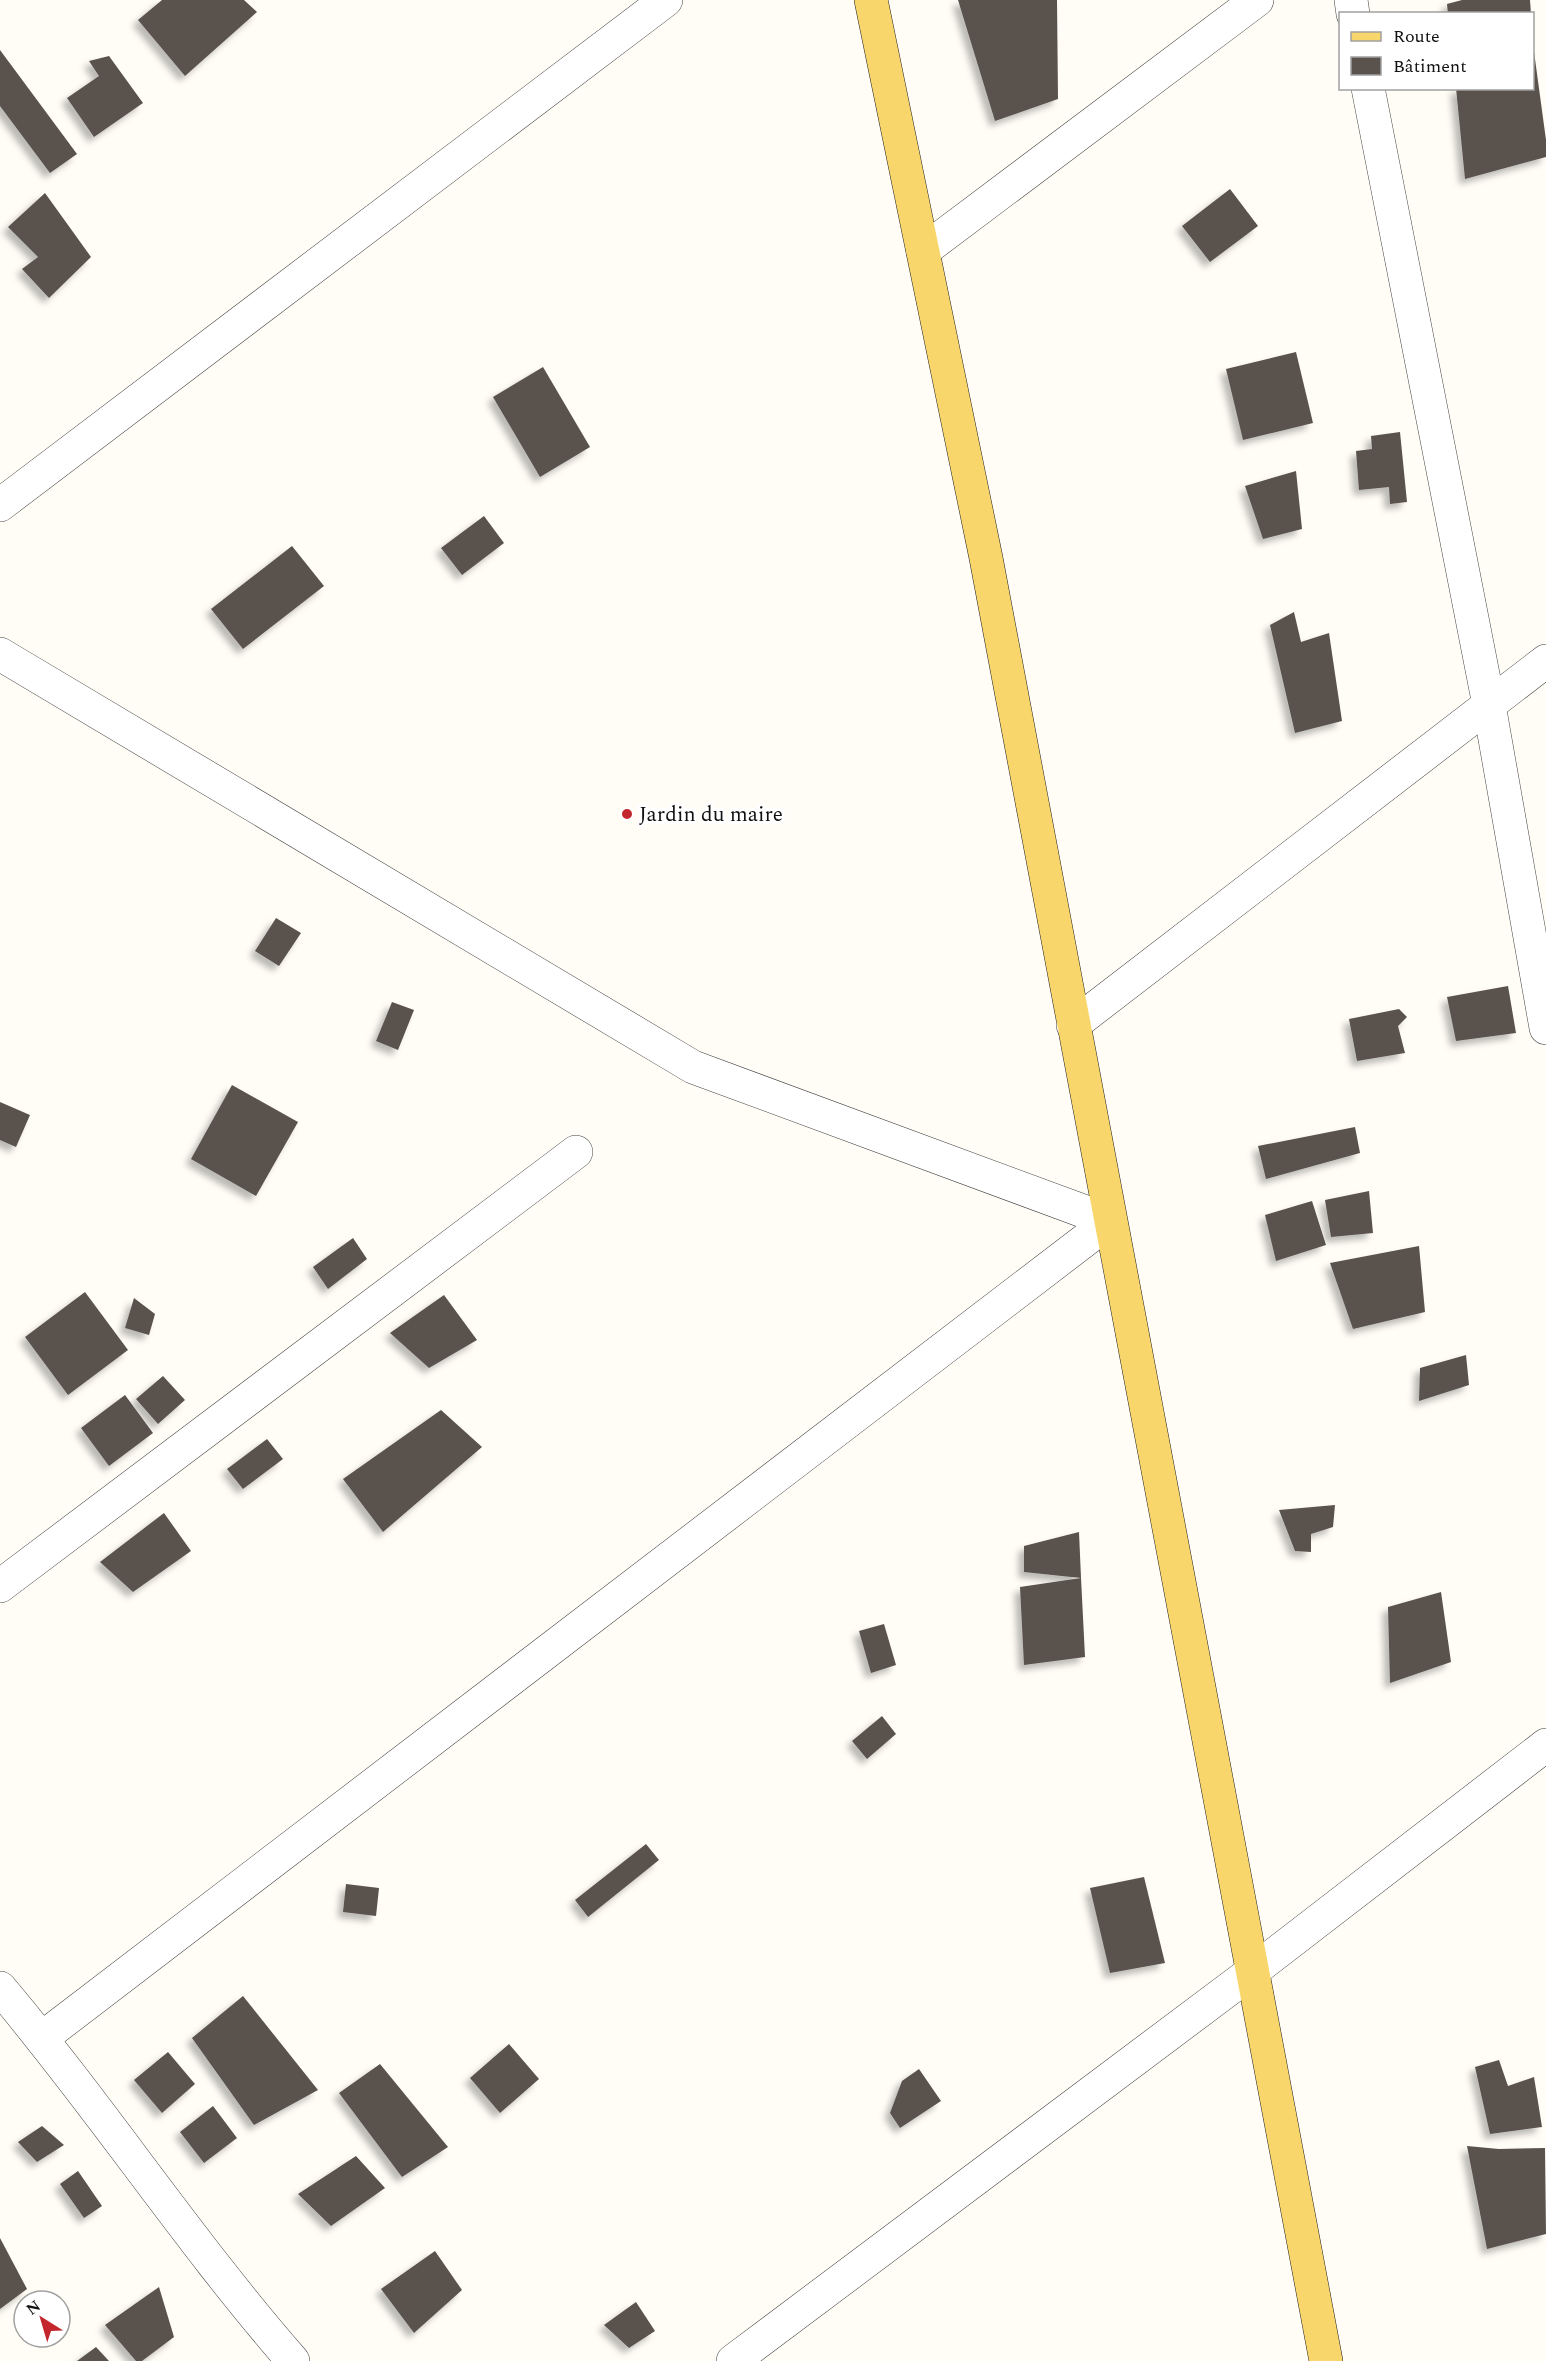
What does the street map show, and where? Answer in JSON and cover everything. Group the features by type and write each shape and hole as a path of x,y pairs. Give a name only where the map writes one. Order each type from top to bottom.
{"main road":[{"path":"871,0 986,558 1326,2361"}],"street":[{"path":"0,505 666,0"},
{"path":"923,251 1257,0"},
{"path":"1368,90 1488,705 1546,1028"},
{"path":"0,654 693,1067 1110,1221"},
{"path":"1073,1025 1546,661"},
{"path":"0,1586 576,1152"},
{"path":"42,2038 1110,1221"},
{"path":"733,2361 1252,1971 1546,1745"},
{"path":"0,1988 42,2038 244,2305 293,2361"}],"building":[{"path":"162,0 244,0 257,12 185,76 138,20"},
{"path":"958,0 1057,0 1058,99 995,121"},
{"path":"1462,0 1530,0 1531,12 1448,12 1447,4"},
{"path":"0,50 77,154 50,173 0,106"},
{"path":"1534,52 1546,140 1546,157 1465,179 1456,90 1534,90"},
{"path":"109,56 143,103 94,137 67,98 99,76 89,61"},
{"path":"1230,189 1258,226 1210,262 1182,226"},
{"path":"45,193 91,257 49,298 22,269 38,257 8,227"},
{"path":"1296,352 1313,423 1243,440 1226,369"},
{"path":"543,367 590,447 540,477 493,397"},
{"path":"1400,432 1407,502 1390,504 1389,487 1359,490 1356,451 1372,449 1371,436"},
{"path":"1296,471 1302,529 1263,539 1245,486"},
{"path":"484,516 504,543 462,575 441,548"},
{"path":"292,546 324,586 243,649 211,609"},
{"path":"1294,612 1301,642 1329,633 1342,721 1295,733 1270,625"},
{"path":"276,918 301,933 279,966 255,951"},
{"path":"1508,986 1516,1033 1456,1041 1447,997"},
{"path":"392,1002 414,1010 398,1050 376,1041"},
{"path":"1399,1009 1407,1017 1398,1026 1405,1053 1357,1061 1349,1019"},
{"path":"232,1085 298,1122 256,1196 191,1159"},
{"path":"0,1102 30,1115 16,1147 0,1140"},
{"path":"1355,1127 1360,1153 1266,1179 1258,1146"},
{"path":"1369,1191 1373,1233 1331,1237 1325,1200"},
{"path":"1312,1201 1326,1245 1276,1261 1265,1215"},
{"path":"353,1238 367,1259 328,1289 313,1267"},
{"path":"1419,1246 1425,1312 1353,1329 1330,1263"},
{"path":"85,1292 128,1350 68,1395 25,1337"},
{"path":"444,1295 477,1340 429,1368 390,1333"},
{"path":"134,1298 155,1314 149,1335 125,1328"},
{"path":"1466,1355 1469,1385 1419,1401 1420,1368"},
{"path":"163,1376 185,1400 158,1424 136,1399"},
{"path":"125,1395 153,1433 109,1466 81,1428"},
{"path":"441,1410 482,1447 383,1532 343,1479"},
{"path":"267,1439 283,1459 243,1489 227,1469"},
{"path":"1335,1505 1333,1527 1311,1534 1311,1552 1295,1551 1279,1510"},
{"path":"164,1513 191,1551 133,1592 100,1562"},
{"path":"1079,1532 1081,1578 1024,1572 1024,1546"},
{"path":"1081,1578 1085,1657 1024,1665 1020,1587"},
{"path":"1441,1592 1451,1662 1390,1683 1388,1607"},
{"path":"884,1624 896,1665 871,1673 859,1631"},
{"path":"882,1716 896,1734 867,1759 852,1741"},
{"path":"646,1844 659,1860 588,1917 575,1900"},
{"path":"1144,1877 1165,1963 1110,1973 1090,1888"},
{"path":"346,1884 379,1888 376,1916 343,1912"},
{"path":"243,1996 318,2090 254,2125 192,2038"},
{"path":"509,2044 539,2079 500,2113 470,2078"},
{"path":"168,2052 195,2084 162,2113 134,2080"},
{"path":"1499,2060 1508,2086 1534,2077 1542,2127 1490,2134 1475,2067"},
{"path":"380,2064 448,2147 402,2177 339,2093"},
{"path":"919,2069 941,2101 900,2128 890,2113 902,2081"},
{"path":"213,2106 237,2138 204,2163 180,2132"},
{"path":"42,2126 64,2145 37,2162 18,2142"},
{"path":"1467,2146 1499,2149 1545,2148 1546,2234 1487,2249"},
{"path":"356,2156 385,2188 331,2226 298,2194"},
{"path":"78,2171 102,2206 84,2218 60,2184"},
{"path":"0,2238 27,2289 12,2289 12,2300 0,2309"},
{"path":"435,2251 462,2290 414,2333 381,2289"},
{"path":"159,2287 174,2337 142,2361 136,2361 105,2325"},
{"path":"636,2302 655,2331 629,2348 604,2325"},
{"path":"96,2347 109,2361 77,2361"}],"place":[{"name":"Jardin du maire","path":"627,814"}]}
